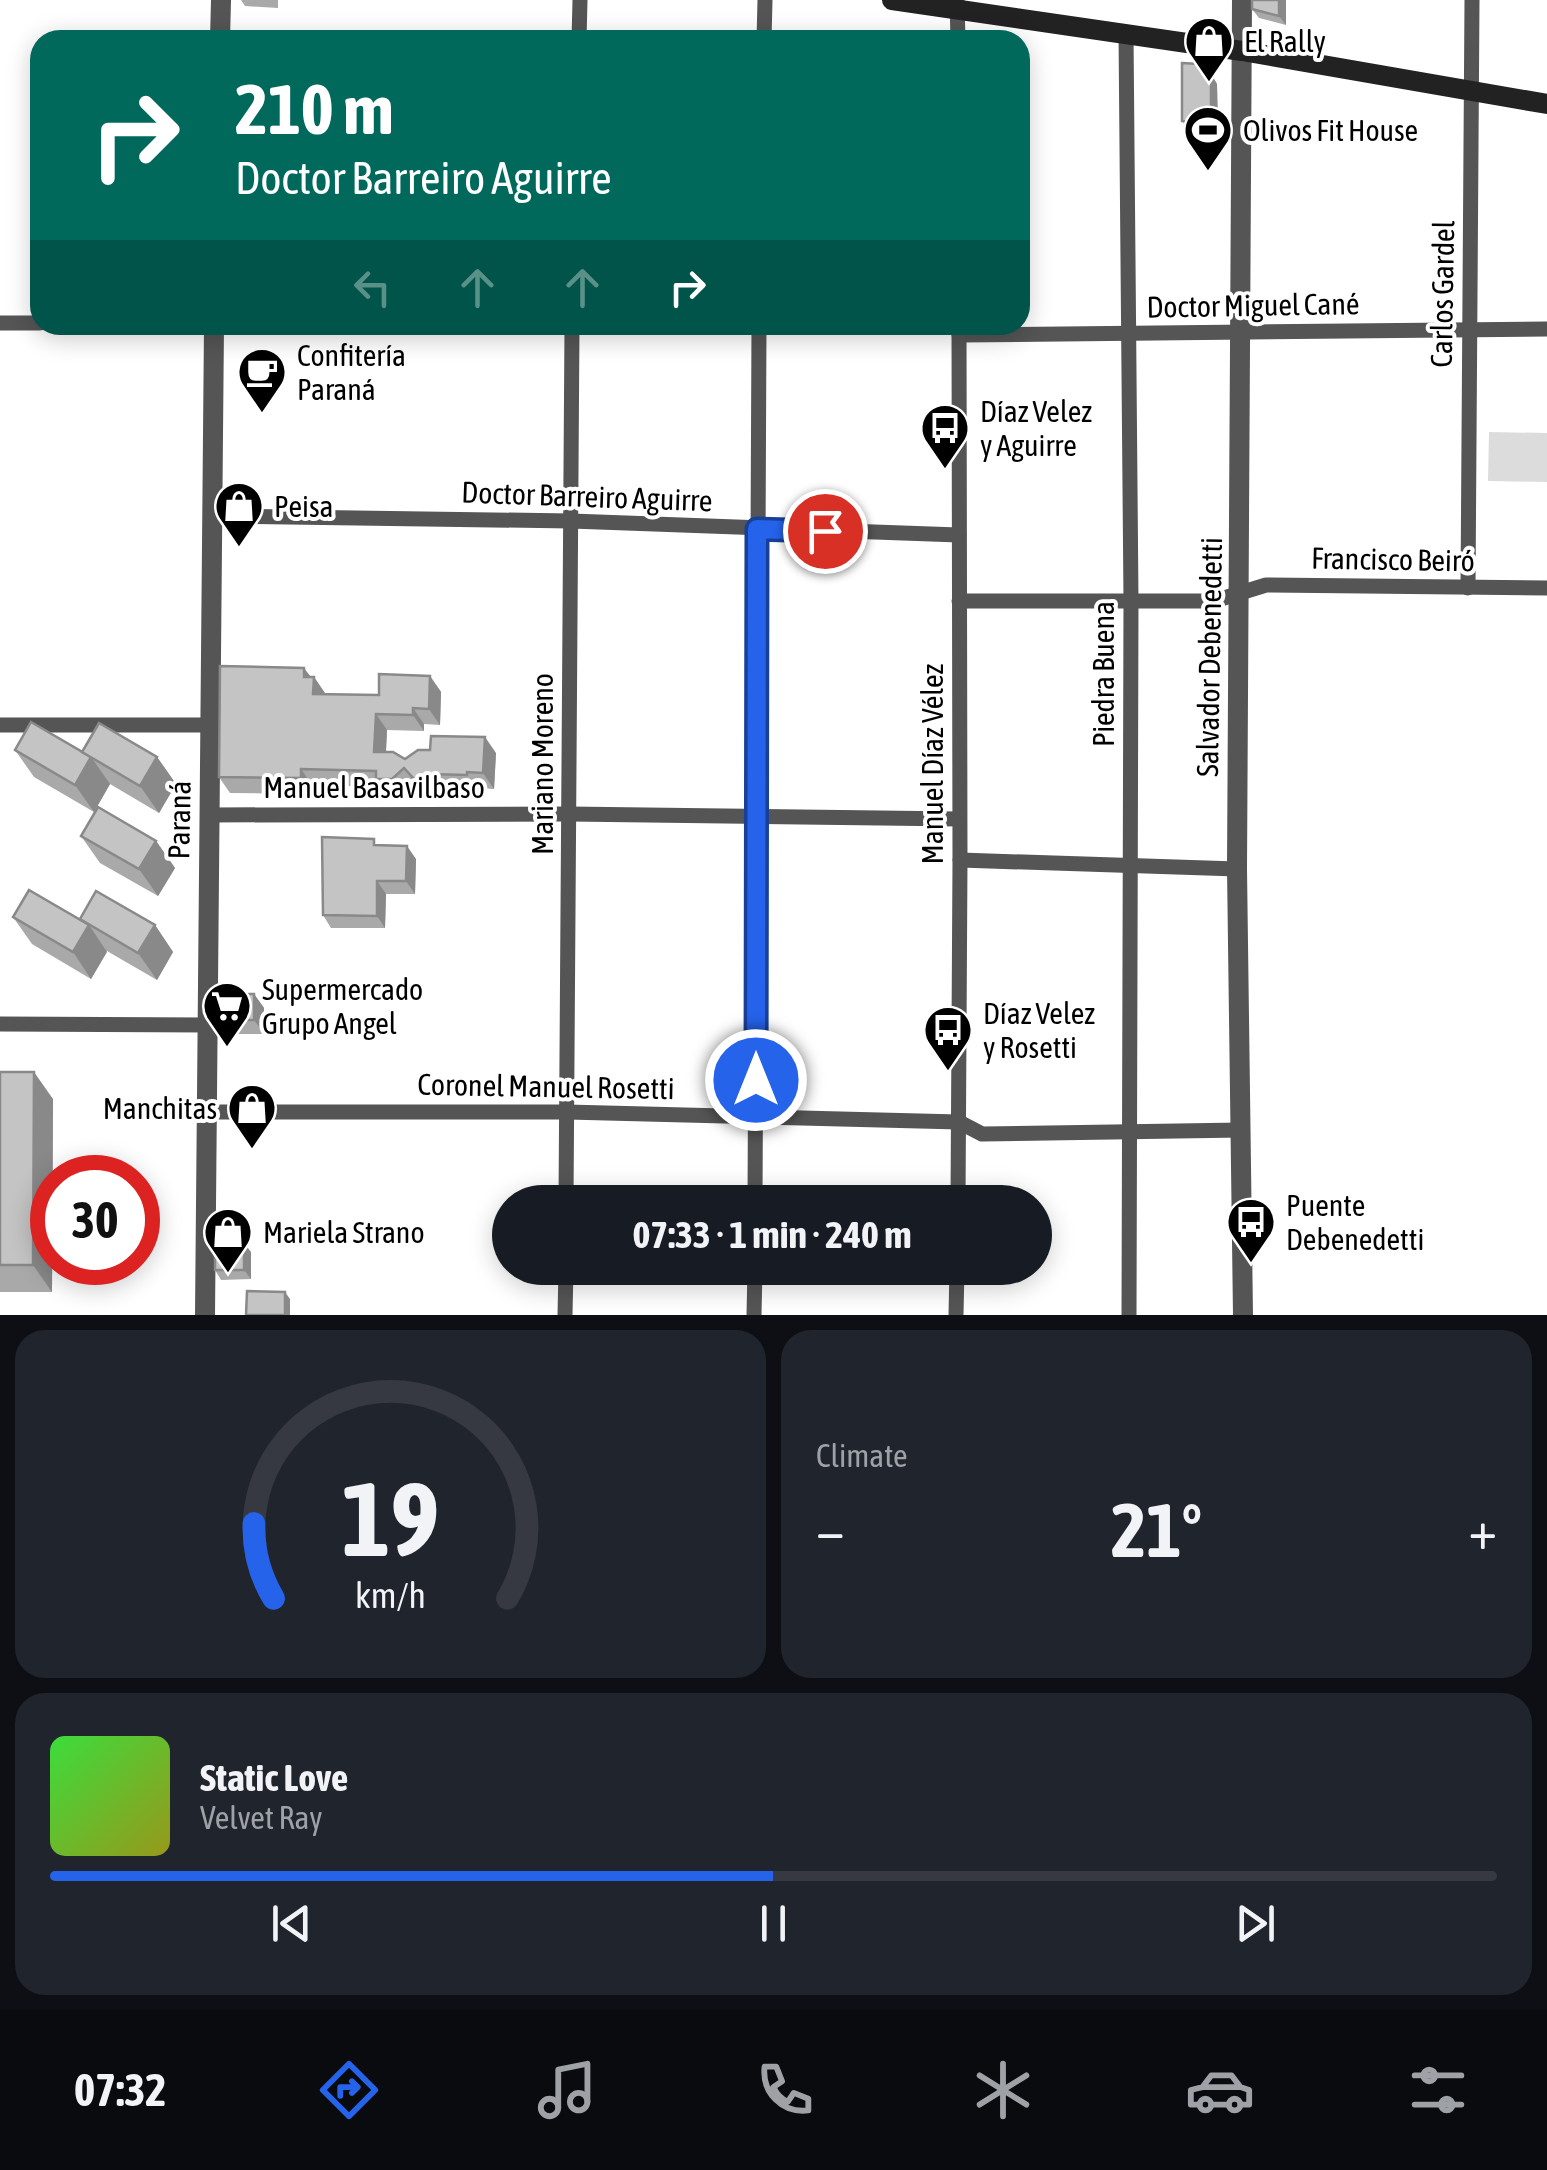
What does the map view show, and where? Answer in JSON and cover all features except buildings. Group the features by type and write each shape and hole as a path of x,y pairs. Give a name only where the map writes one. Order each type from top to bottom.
{"main road":[{"path":"892,0 958,4 1547,104"}],"street":[{"path":"220,30 221,0"},
{"path":"579,30 580,0"},
{"path":"764,30 765,0"},
{"name":"Salvador Debenedetti","path":"1242,0 1237,869 1242,1315"},
{"name":"Carlos Gardel","path":"1468,588 1472,0"},
{"path":"958,4 958,30"},
{"name":"Piedra Buena","path":"1126,34 1132,601 1129,1315"},
{"path":"0,323 30,323"},
{"name":"Doctor Miguel Cané","path":"1030,332 1547,330"},
{"name":"Paraná","path":"205,1315 214,335"},
{"name":"Mariano Moreno","path":"566,1185 572,335"},
{"path":"755,1185 758,335"},
{"name":"Manuel Díaz Vélez","path":"958,1185 959,335"},
{"name":"Doctor Barreiro Aguirre","path":"212,516 571,521 959,535"},
{"name":"Francisco Beiró","path":"1240,593 1266,585 1547,588"},
{"path":"959,601 1206,601 1240,593"},
{"path":"0,725 210,726"},
{"name":"Manuel Basavilbaso","path":"210,815 569,814 959,820"},
{"path":"960,860 1237,869"},
{"path":"0,1024 208,1025"},
{"name":"Coronel Manuel Rosetti","path":"207,1112 567,1112 959,1122 982,1134 1242,1130"},
{"path":"566,1285 566,1315"},
{"path":"754,1315 755,1285"},
{"path":"956,1315 957,1285"}],"shaded area":[{"path":"1489,432 1547,433 1547,482 1488,481"}],"place":[{"name":"El Rally","path":"1209,84"},
{"name":"Olivos Fit House","path":"1208,172"},
{"name":"Confitería Paraná","path":"262,414"},
{"name":"Díaz Velez y Aguirre","path":"945,470"},
{"name":"Peisa","path":"239,548"},
{"name":"Supermercado Grupo Angel","path":"227,1048"},
{"name":"Díaz Velez y Rosetti","path":"948,1072"},
{"name":"Manchitas","path":"252,1150"},
{"name":"Puente Debenedetti","path":"1251,1264"},
{"name":"Mariela Strano","path":"228,1274"}],"route":[{"path":"756,1080 757,529 825,531"}]}
